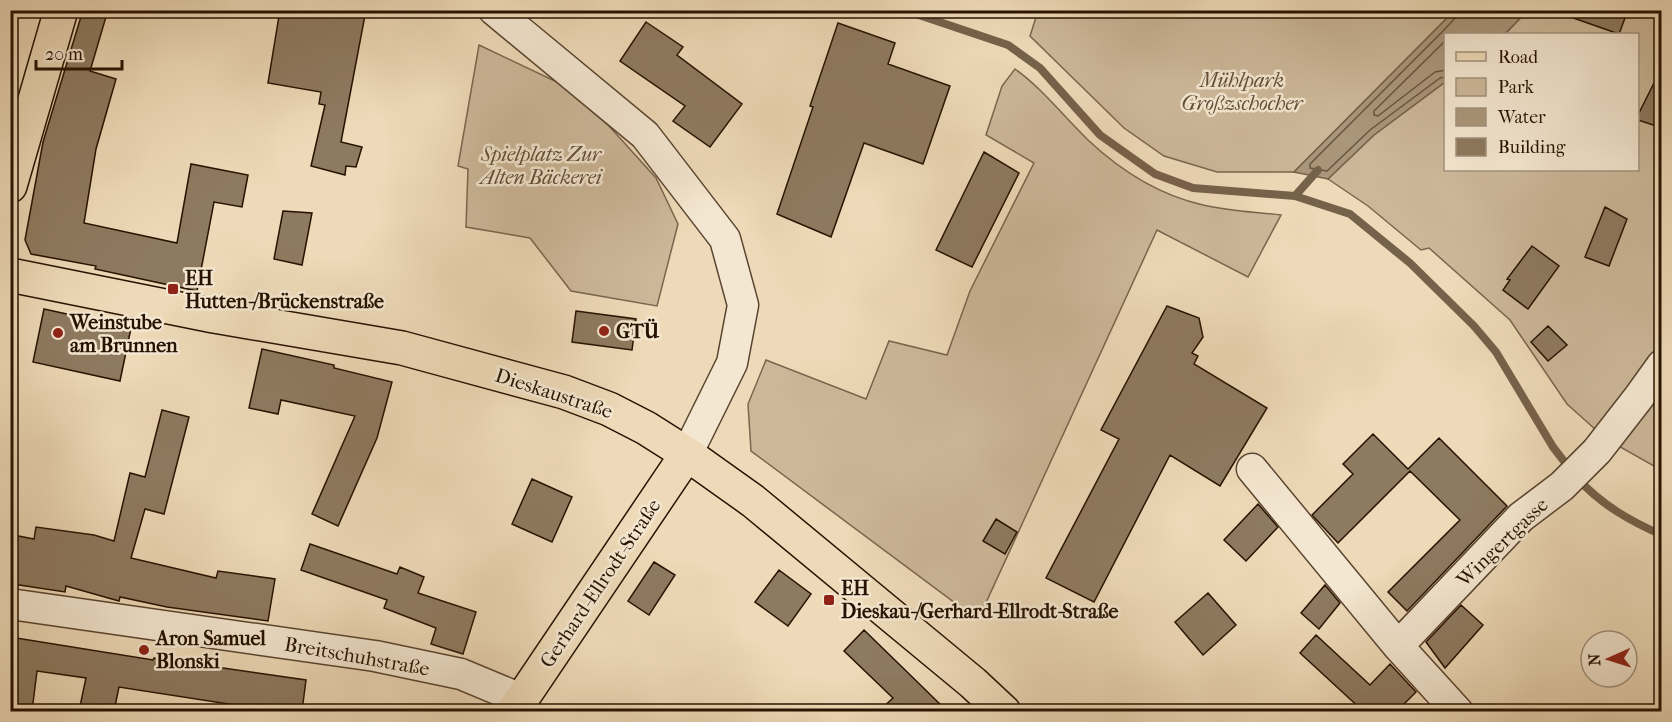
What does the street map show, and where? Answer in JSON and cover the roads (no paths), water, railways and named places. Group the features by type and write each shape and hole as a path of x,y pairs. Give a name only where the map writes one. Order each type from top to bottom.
{"main road":[{"path":"10,186 61,10"},
{"name":"Dieskaustraße","path":"10,275 214,316 402,348 564,392 609,409 646,428 687,454 753,501 1004,711"},
{"name":"Gerhard-Ellrodt-Straße","path":"517,705 687,454"}],"street":[{"path":"494,10 645,135 725,239 743,305 732,363 687,454"},
{"name":"Wingertgasse","path":"1398,646 1521,517 1562,486 1584,465 1639,398 1662,365"},
{"path":"1252,469 1398,646 1458,711"},
{"name":"Breitschuhstraße","path":"10,604 375,656 461,674 517,705"}],"water":[{"path":"1454,11 1527,11 1506,33 1444,33 1444,83 1374,135 1328,179 1294,172"}],"waterway":[{"path":"904,10 1008,45 1040,68 1100,135 1155,174 1193,188 1295,196 1350,214 1410,263 1474,326 1496,352 1553,447 1570,469"},
{"path":"1295,196 1318,170"},
{"path":"1578,479 1597,497 1617,511 1662,535"}],"place":[{"name":"EH Hutten-/Brückenstraße","path":"173,289"},
{"name":"GTÜ","path":"604,331"},
{"name":"Weinstube am Brunnen","path":"58,333"},
{"name":"EH Dieskau-/Gerhard-Ellrodt-Straße","path":"829,600"},
{"name":"Aron Samuel Blonski","path":"144,650"}],"park label":[{"name":"Mühlpark Großzschocher","path":"1242,92"},
{"name":"Spielplatz Zur Alten Bäckerei","path":"541,166"}]}
